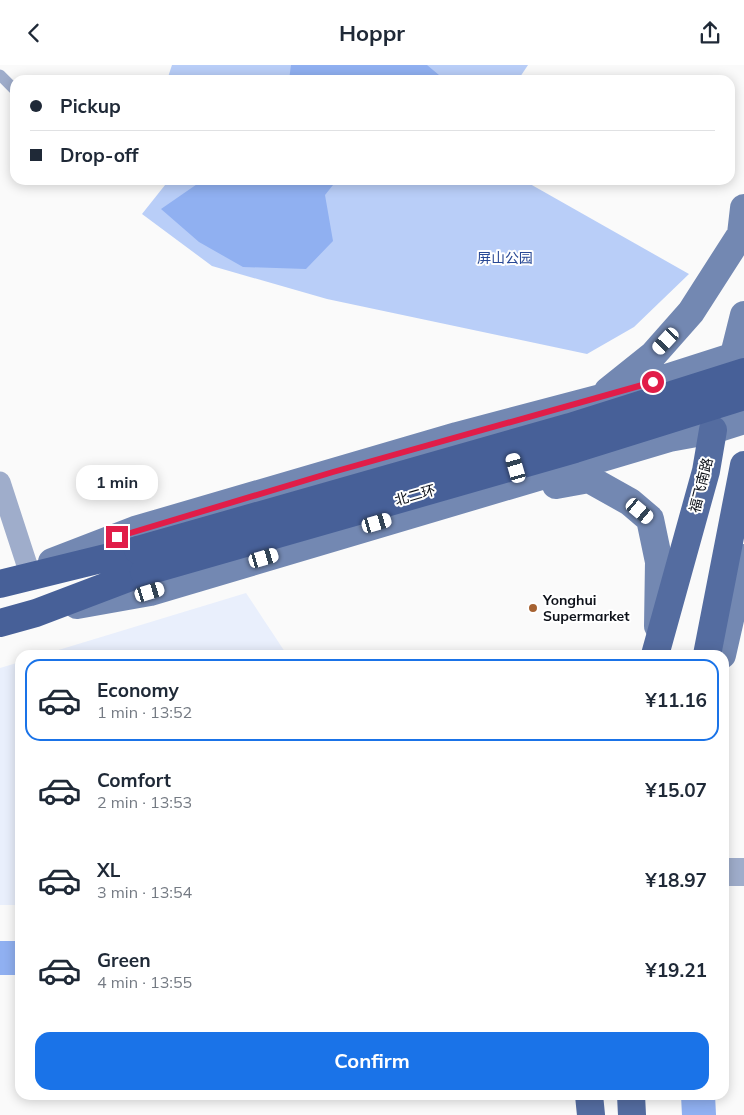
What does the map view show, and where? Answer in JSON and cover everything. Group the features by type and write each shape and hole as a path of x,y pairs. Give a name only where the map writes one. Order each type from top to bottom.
{"highway":[{"name":"北二环","path":"0,623 36,613 141,561 570,427 741,361"},
{"name":"北二环","path":"0,583 141,561 575,449 744,396"}],"main road":[{"path":"600,397 653,355 691,312 741,234 744,208"},
{"name":"福飞南路","path":"656,648 706,471 713,430 741,361 744,315"},
{"path":"0,583 135,530 503,424 741,361"},
{"path":"36,613 150,592 669,438 713,430 744,420"},
{"path":"503,424 520,483"},
{"path":"708,650 744,465"},
{"path":"415,512 588,479 630,502 650,519 659,562 656,648"},
{"path":"723,650 744,560"},
{"path":"590,1100 591,1115"},
{"path":"631,1100 632,1115"}],"street":[{"path":"0,482 29,571"},
{"path":"729,872 744,872"}],"lane":[{"path":"0,75 10,85"}],"shaded area":[{"path":"291,65 427,65 439,75 290,75"},
{"path":"196,185 333,185 325,195 333,241 306,269 243,267 199,242 161,209"},
{"path":"246,593 284,650 58,650"},
{"path":"15,664 15,905 0,905 0,668"}],"green space":[{"path":"172,65 528,65 521,75 169,75"},
{"name":"屏山公园","path":"165,185 532,185 689,274 634,327 587,354 327,299 212,266 142,214"}],"waterway":[{"path":"0,958 15,958"},
{"path":"698,1100 699,1115"}],"place":[{"name":"Yonghui Supermarket","path":"533,608"}],"route":[{"path":"117,537 135,530 457,436 653,382"}]}
